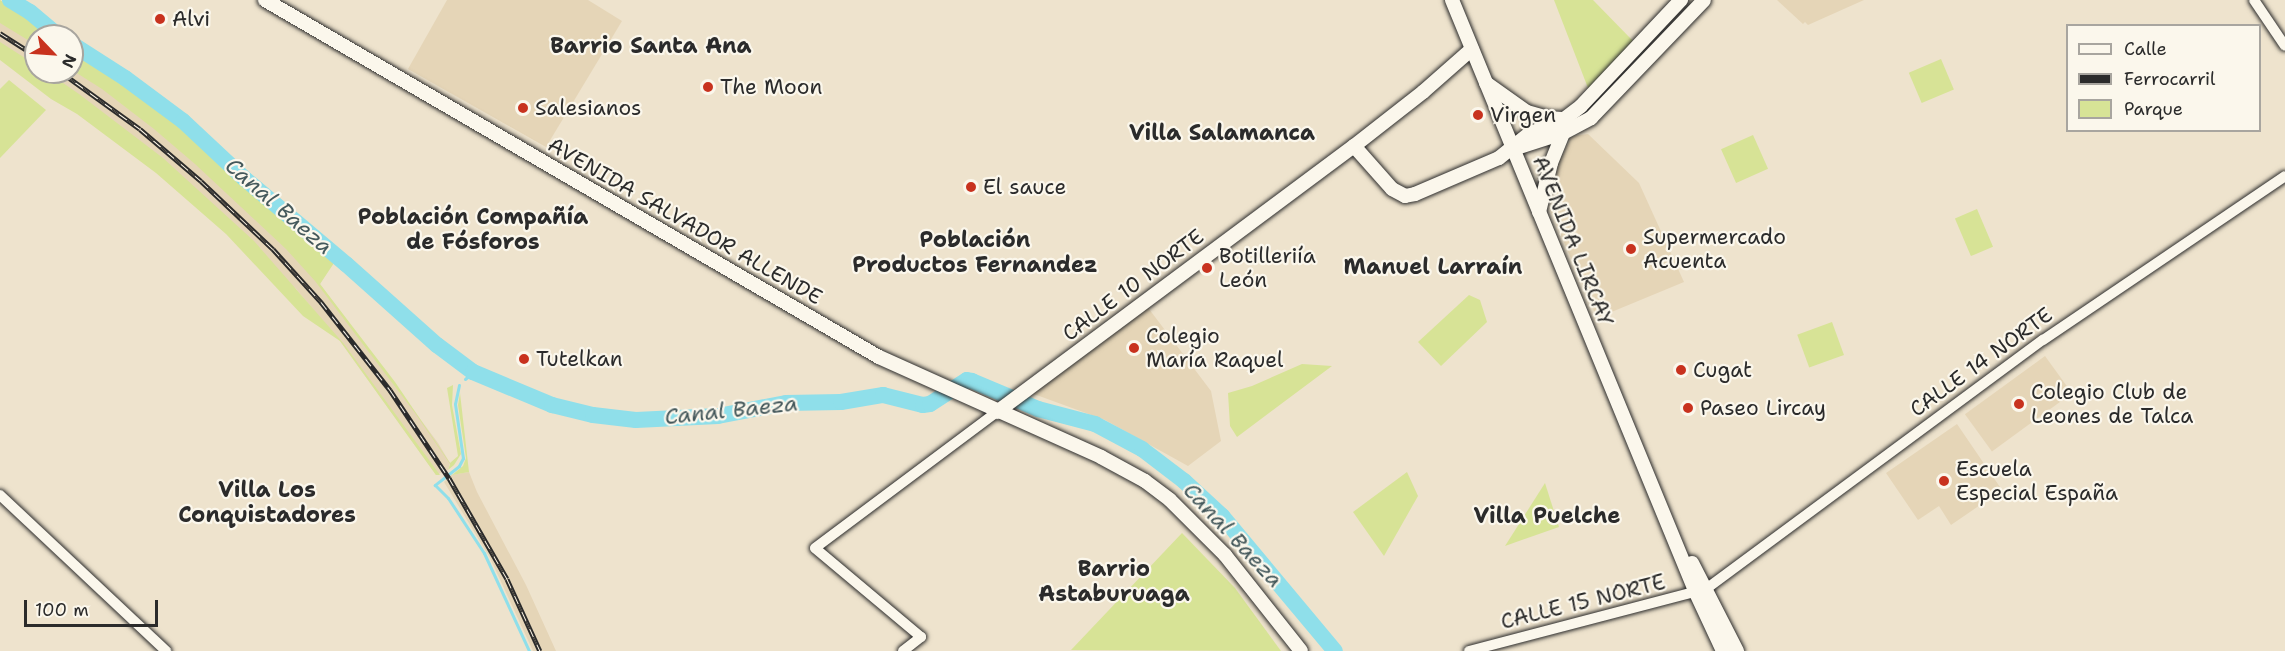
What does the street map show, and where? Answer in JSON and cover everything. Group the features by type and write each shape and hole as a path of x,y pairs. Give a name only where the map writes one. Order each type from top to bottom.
{"main road":[{"name":"AVENIDA SALVADOR ALLENDE","path":"265,0 855,344 981,405 1002,408 1116,464 1159,491 1225,555 1301,651"},
{"name":"AVENIDA LIRCAY","path":"1452,0 1657,497 1701,591 1723,651"},
{"path":"1539,212 1551,163 1564,126 1681,0"},
{"path":"1354,146 1392,189 1405,196 1499,158 1513,149 1564,126 1584,123 1598,112 1704,0"},
{"name":"CALLE 10 NORTE","path":"1002,408 1354,146 1423,92 1472,49"},
{"path":"1486,83 1527,112 1548,118 1564,126"},
{"name":"AVENIDA LIRCAY","path":"1701,591 1737,651"}],"street":[{"path":"2254,0 2285,45"},
{"name":"CALLE 14 NORTE","path":"1701,591 2043,340 2285,176"},
{"name":"CALLE 10 NORTE","path":"903,651 921,637 815,548 1002,408"},
{"path":"0,495 166,651"},
{"name":"CALLE 15 NORTE","path":"1469,651 1701,591"}],"shaded area":[{"name":"Salesianos","path":"447,0 588,0 622,21 546,147 408,69"},
{"path":"1777,0 1864,0 1808,25 1805,22 1803,24"},
{"path":"0,14 24,29 24,59 0,44"},
{"path":"84,70 328,271 320,284 438,443 450,463 448,470 436,475 340,341 296,289 57,84 84,84"},
{"path":"1588,134 1639,183 1684,282 1597,318 1550,210 1558,164 1572,136"},
{"name":"Colegio María Raquel","path":"1146,305 1211,391 1221,441 1188,466 1105,420 1031,393"},
{"name":"Colegio Club de Leones de Talca","path":"2045,356 2072,393 1992,451 1965,414"},
{"name":"Escuela Especial España","path":"1957,424 2002,490 1951,525 1939,506 1918,520 1886,473"},
{"path":"469,472 477,492 526,585 556,651 533,651 490,558 444,482 451,475"}],"green space":[{"path":"0,0 36,24 24,24 24,38 0,23"},
{"path":"1554,0 1593,0 1633,41 1588,88"},
{"path":"0,42 24,57 24,78 0,60"},
{"path":"84,57 160,111 334,263 320,284 395,382 450,463 458,456 447,388 453,385 452,405 461,454 454,465 448,470 450,464 415,413 315,281 286,249 195,164 102,89 84,78"},
{"path":"1941,59 1954,89 1922,103 1909,73"},
{"path":"9,80 46,110 0,158 0,89"},
{"path":"31,84 64,84 79,94 163,158 254,241 344,344 440,475 436,475 340,341 303,316 226,234 156,173 77,114"},
{"path":"1753,135 1768,169 1736,183 1721,149"},
{"path":"1977,209 1993,247 1971,256 1955,218"},
{"path":"1469,295 1480,300 1487,322 1441,366 1418,342"},
{"path":"1832,322 1844,355 1809,368 1797,335"},
{"path":"1302,364 1332,366 1237,437 1230,426 1228,393 1252,386"},
{"path":"460,393 469,472 452,475 463,466 466,458 458,405"},
{"path":"1407,472 1418,496 1384,556 1353,512"},
{"path":"1545,483 1559,527 1505,546"},
{"path":"1182,533 1235,588 1281,651 1071,650"}],"waterway":[{"name":"Canal Baeza","path":"10,0 44,24"},
{"name":"Canal Baeza","path":"84,52 125,78 183,121 245,179 437,345 473,372 552,405 593,415 636,420 718,416 786,403 841,402 883,395 923,405 930,404 967,380 972,381 1038,409 1095,424 1142,449 1184,481 1222,516 1335,651"},
{"path":"465,379 473,372"},
{"path":"459,385 455,404 463,458 459,466 435,485 448,498 484,553 529,651"}],"railway":[{"path":"0,33 24,48"},
{"path":"78,84 140,129 201,181 273,249 321,302 390,390 449,478 507,579 540,651"}],"place":[{"name":"Alvi","path":"160,19"},
{"name":"The Moon","path":"708,87"},
{"name":"Salesianos","path":"523,108"},
{"name":"Virgen","path":"1478,115"},
{"name":"El sauce","path":"971,187"},
{"name":"Supermercado Acuenta","path":"1631,249"},
{"name":"Botilleriía León","path":"1207,268"},
{"name":"Colegio María Raquel","path":"1134,348"},
{"name":"Tutelkan","path":"524,359"},
{"name":"Cugat","path":"1681,370"},
{"name":"Colegio Club de Leones de Talca","path":"2019,404"},
{"name":"Paseo Lircay","path":"1688,408"},
{"name":"Escuela Especial España","path":"1944,481"}],"district":[{"name":"Barrio Santa Ana","path":"651,46"},
{"name":"Villa Salamanca","path":"1222,133"},
{"name":"Población Compañía de Fósforos","path":"473,228"},
{"name":"Población Productos Fernandez","path":"975,252"},
{"name":"Manuel Larraín","path":"1433,267"},
{"name":"Villa Los Conquistadores","path":"267,502"},
{"name":"Villa Puelche","path":"1547,516"},
{"name":"Barrio Astaburuaga","path":"1114,580"}]}
